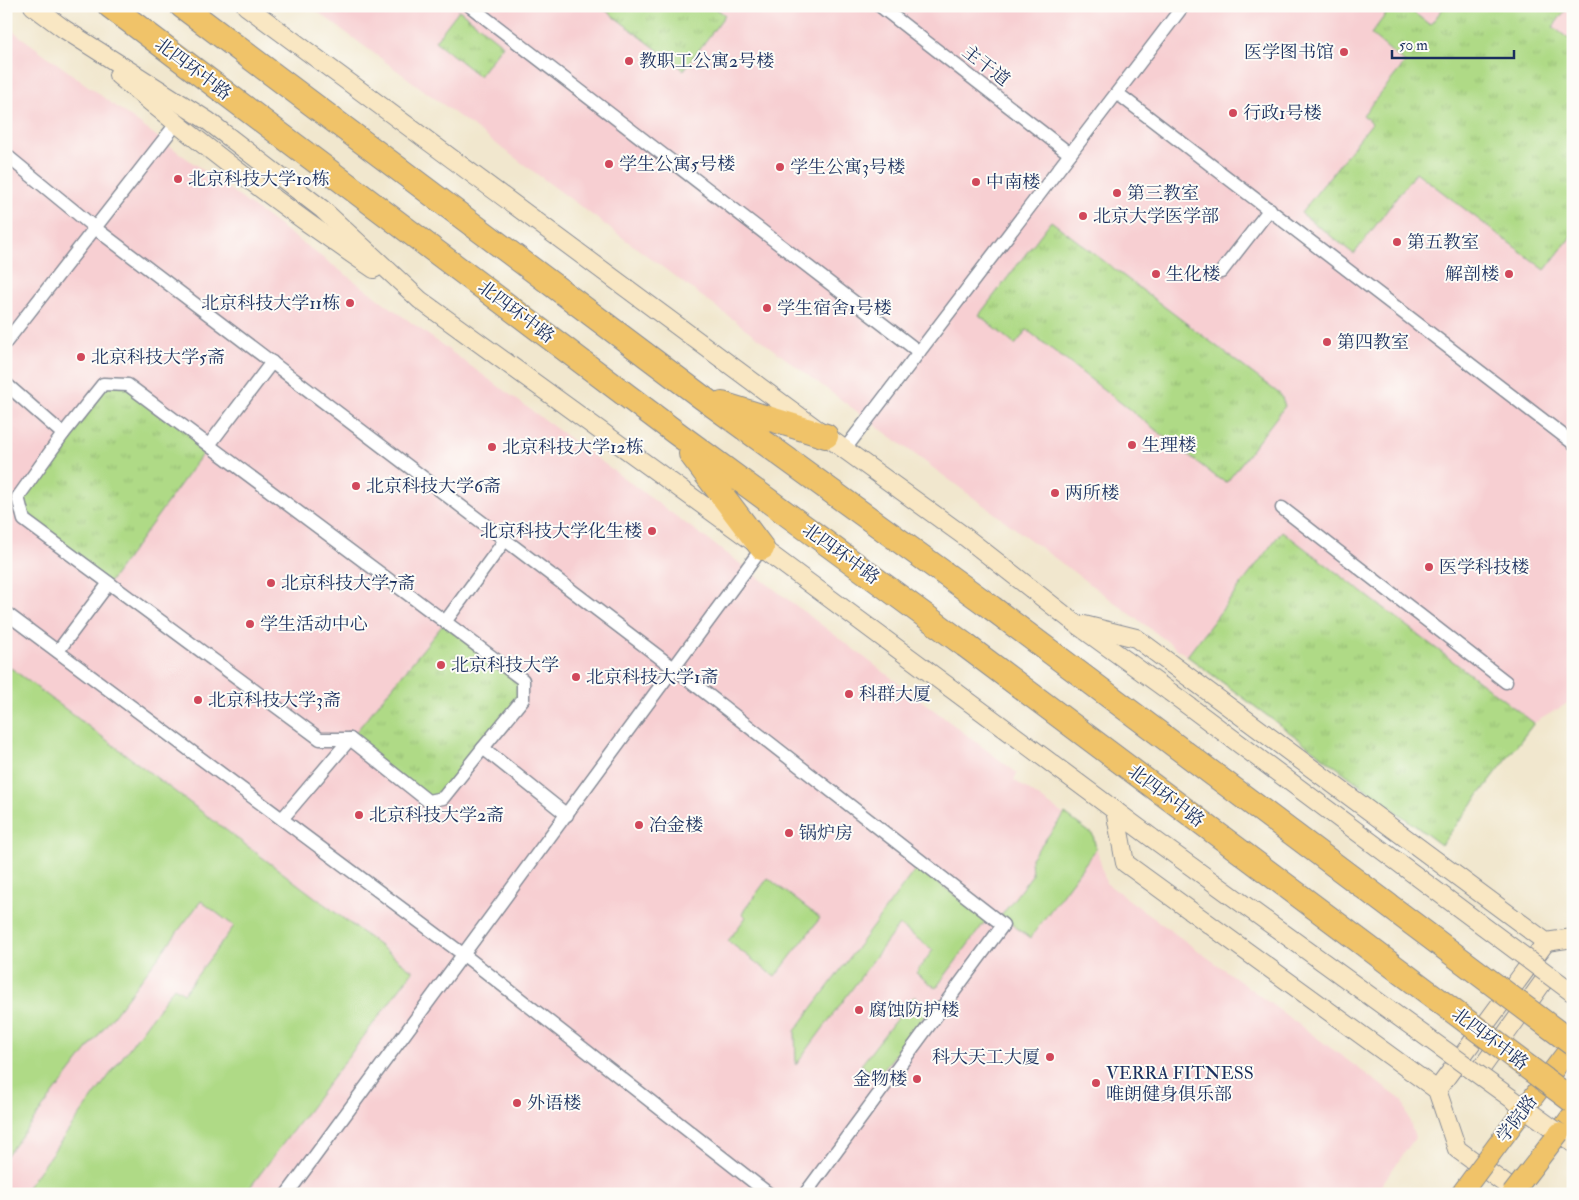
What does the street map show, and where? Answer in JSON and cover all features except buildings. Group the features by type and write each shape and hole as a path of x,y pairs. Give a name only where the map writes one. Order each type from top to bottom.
{"highway":[{"name":"北四环中路","path":"110,6 675,432 965,645 1573,1101"},
{"path":"182,6 704,398 992,608 1573,1044"},
{"path":"704,398 826,436"},
{"path":"675,432 762,548"}],"main road":[{"name":"学院路","path":"1461,1194 1573,1044"},
{"path":"1512,1194 1566,1138 1573,1114"}],"street":[{"name":"北四环中路","path":"33,6 176,124 313,228 420,300 762,548 1152,838 1566,1138"},
{"path":"246,6 826,436 964,536 1076,624 1573,993"},
{"path":"470,6 919,352"},
{"name":"主干道","path":"880,6 1070,154"},
{"path":"845,449 1183,6"},
{"name":"北四环中路","path":"64,30 208,121 322,209 420,300"},
{"path":"1116,93 1270,209 1573,443"},
{"path":"6,342 176,124"},
{"path":"6,155 95,228 675,669 1003,925 805,1194"},
{"path":"1222,272 1270,209"},
{"path":"209,445 272,362"},
{"path":"6,384 64,434"},
{"path":"103,384 128,384 209,445 523,680 523,699 443,798 428,801 350,739 320,740 24,520 18,497 103,384"},
{"path":"1282,508 1506,682"},
{"path":"445,622 505,540"},
{"path":"287,1194 675,669 762,548"},
{"path":"58,651 109,583"},
{"path":"6,613 464,955 769,1194"},
{"path":"1076,624 1136,638 1546,942 1573,938"},
{"path":"282,819 350,739"},
{"path":"482,748 567,815"},
{"path":"1115,810 1124,863 1437,1090 1457,1149 1520,1194"},
{"path":"1437,1090 1546,942"},
{"path":"1478,1073 1548,975"}],"shaded area":[{"name":"北京大学医学部","path":"310,6 1573,6 1573,700 1534,723 1282,531 1187,656"},
{"name":"北京科技大学","path":"6,26 733,558 1017,773 1014,780 1093,835 1106,883 1403,1101 1415,1138 1375,1194 6,1194"}],"green space":[{"path":"600,6 713,6 725,15 684,70"},
{"path":"1392,6 1405,6 1430,25 1445,6 1568,6 1553,27 1573,42 1573,234 1545,270 1416,172 1354,254 1301,213 1372,123 1363,115 1405,63 1371,34"},
{"path":"459,10 503,45 479,76 435,41"},
{"path":"1051,221 1281,395 1285,406 1227,482 1219,479 1027,330 1015,345 979,315"},
{"path":"103,384 128,385 209,445 109,583 24,520 18,497"},
{"path":"1282,531 1534,723 1441,845 1187,656"},
{"path":"445,622 523,680 523,699 443,798 428,801 350,739"},
{"path":"11,668 413,971 245,1194 22,1194 174,987 184,993 234,926 201,901 6,1156 6,675"},
{"path":"1065,814 1093,835 1096,849 1030,938 1001,916 1032,875 1031,858"},
{"path":"917,867 987,919 936,988 916,973 933,950 899,925 796,1065 795,1031"},
{"path":"768,878 820,918 775,977 728,941 746,917 742,913"},
{"path":"914,996 931,1008 878,1077 861,1065"}],"place":[{"name":"医学图书馆","path":"1344,52"},
{"name":"教职工公寓2号楼","path":"629,61"},
{"name":"行政1号楼","path":"1233,113"},
{"name":"学生公寓5号楼","path":"609,164"},
{"name":"学生公寓3号楼","path":"780,167"},
{"name":"北京科技大学10栋","path":"178,179"},
{"name":"中南楼","path":"976,182"},
{"name":"第三教室","path":"1117,193"},
{"name":"北京大学医学部","path":"1083,216"},
{"name":"第五教室","path":"1397,242"},
{"name":"生化楼","path":"1156,274"},
{"name":"解剖楼","path":"1509,274"},
{"name":"北京科技大学11栋","path":"350,303"},
{"name":"学生宿舍1号楼","path":"767,308"},
{"name":"第四教室","path":"1327,342"},
{"name":"北京科技大学5斋","path":"81,357"},
{"name":"生理楼","path":"1132,445"},
{"name":"北京科技大学12栋","path":"492,447"},
{"name":"北京科技大学6斋","path":"356,486"},
{"name":"两所楼","path":"1055,493"},
{"name":"北京科技大学化生楼","path":"652,531"},
{"name":"医学科技楼","path":"1429,567"},
{"name":"北京科技大学7斋","path":"271,583"},
{"name":"学生活动中心","path":"250,624"},
{"name":"北京科技大学","path":"441,665"},
{"name":"北京科技大学1斋","path":"576,677"},
{"name":"科群大厦","path":"849,694"},
{"name":"北京科技大学3斋","path":"198,700"},
{"name":"北京科技大学2斋","path":"359,815"},
{"name":"冶金楼","path":"639,825"},
{"name":"锅炉房","path":"789,833"},
{"name":"腐蚀防护楼","path":"859,1010"},
{"name":"科大天工大厦","path":"1050,1057"},
{"name":"金物楼","path":"917,1079"},
{"name":"VERRA FITNESS 唯朗健身俱乐部","path":"1096,1083"},
{"name":"外语楼","path":"517,1103"}]}
